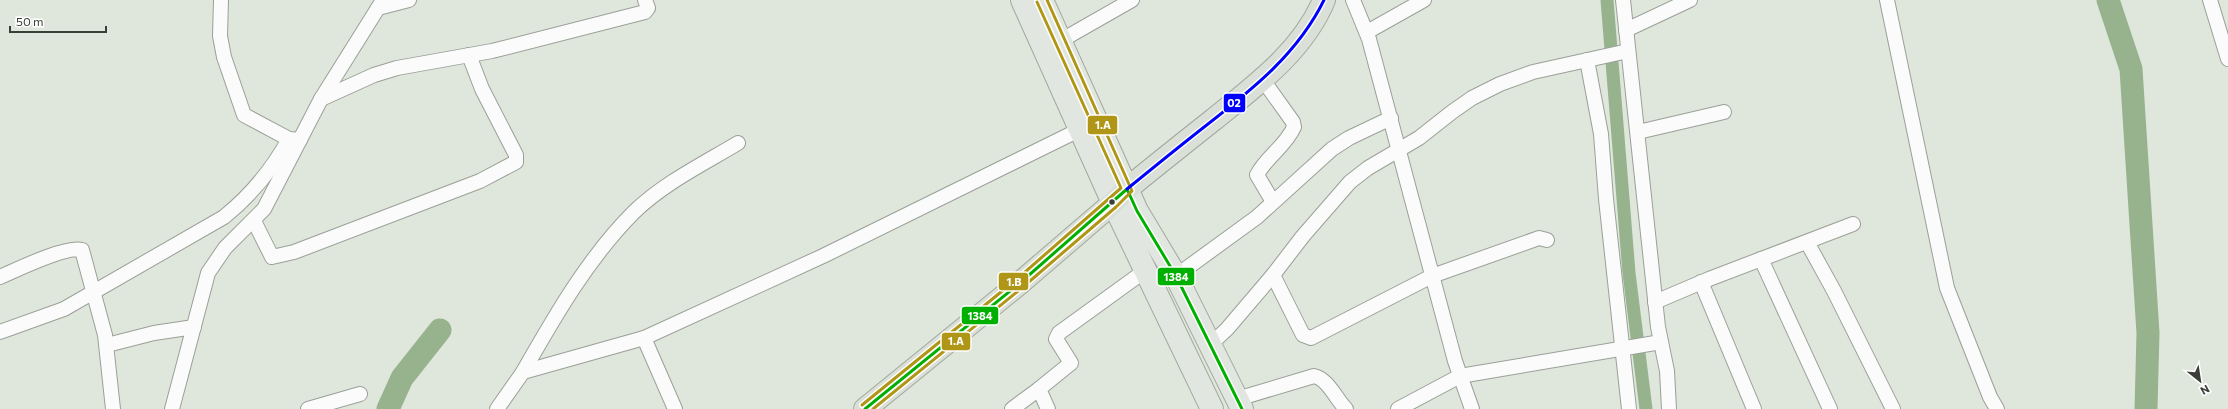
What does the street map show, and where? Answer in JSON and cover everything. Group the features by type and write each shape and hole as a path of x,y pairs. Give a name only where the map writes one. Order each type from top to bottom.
{"highway":[{"path":"864,409 1020,283 1120,196 1263,80 1293,49 1317,16 1324,0"}],"main road":[{"path":"1022,0 1081,129 1120,196 1137,211 1176,276 1211,344 1239,404"},
{"path":"1042,0 1060,41 1120,196 1146,270 1212,409"}],"street":[{"path":"221,0 220,36 244,115 295,140"},
{"path":"0,332 64,309 93,294 224,217 240,204 295,140 380,4 409,0"},
{"path":"321,99 374,75 397,68 469,55 645,12 648,8 646,0"},
{"path":"1060,41 1132,0"},
{"path":"1353,0 1367,32 1432,276 1460,376 1472,409"},
{"path":"1367,32 1424,0"},
{"path":"1623,0 1626,30 1625,52 1638,132 1658,342 1667,371 1668,409"},
{"path":"1626,30 1690,0"},
{"path":"1887,0 1948,288 1990,396 1997,409"},
{"path":"2210,0 2228,59"},
{"path":"1211,344 1227,329 1273,275 1303,236 1350,182 1368,168 1419,138 1457,108 1500,84 1533,72 1625,52"},
{"path":"254,221 272,257 294,252 480,181 516,162 516,155 482,89 469,55"},
{"path":"1589,59 1601,134 1624,347 1629,409"},
{"path":"1263,80 1293,122 1294,128 1289,139 1260,168 1256,175 1273,202"},
{"path":"1638,132 1724,112"},
{"path":"1176,276 1257,217 1332,149 1349,138 1390,118"},
{"path":"523,372 644,338 823,256 1081,129"},
{"path":"172,409 177,383 208,273 225,248 254,221 264,209 278,184 295,140"},
{"path":"497,409 523,372 555,316 592,262 634,212 664,188 738,143"},
{"path":"256,185 278,184"},
{"path":"1655,302 1701,282 1853,224"},
{"path":"1273,275 1303,335 1311,338 1432,276 1539,238 1547,240"},
{"path":"1807,242 1834,291 1893,409"},
{"path":"0,277 43,258 79,249 83,252 107,345 113,409"},
{"path":"1761,259 1830,409"},
{"path":"1012,409 1071,363 1056,339 1059,334 1146,270"},
{"path":"1701,282 1754,409"},
{"path":"107,345 154,333 194,327"},
{"path":"644,338 675,409"},
{"path":"1398,409 1460,376 1658,342"},
{"path":"1239,404 1314,376 1320,378 1324,382 1346,409"},
{"path":"1038,389 1048,409"},
{"path":"308,409 360,394"}],"waterway":[{"path":"1607,0 1629,273 1646,409"},
{"path":"2108,0 2131,69 2148,333 2146,409"},
{"path":"388,409 402,378 440,330"}],"transit line":[{"name":"1.A","path":"873,409 1023,287 1116,207 1132,191 1047,0"},
{"name":"02","path":"1127,189 1242,97 1274,68 1301,37 1324,0"},
{"name":"1.B","path":"862,405 1017,279 1121,188 1037,2"},
{"name":"1384","path":"865,409 1020,283 1127,189 1137,211 1176,276 1242,409"}]}
